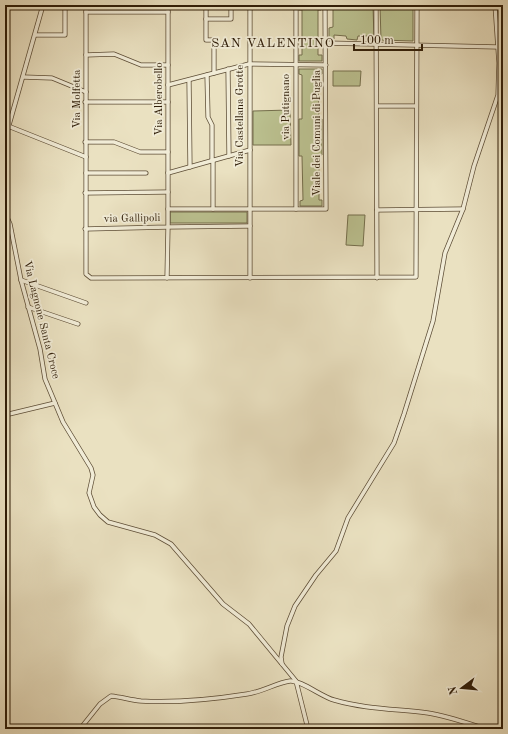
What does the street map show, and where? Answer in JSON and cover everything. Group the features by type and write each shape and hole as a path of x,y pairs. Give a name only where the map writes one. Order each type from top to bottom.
{"street":[{"path":"5,139 36,35 43,5"},
{"path":"36,35 65,35 65,5"},
{"name":"Via Molfetta","path":"85,193 86,5"},
{"name":"Via Alberobello","path":"168,5 168,192"},
{"path":"206,5 206,40 214,40 214,73"},
{"path":"206,19 231,19 231,5"},
{"name":"Via Castellana Grotte","path":"250,5 250,226"},
{"name":"via Putignano","path":"296,5 296,209"},
{"name":"Viale dei Comuni di Puglia","path":"168,209 326,209 325,5"},
{"path":"376,5 377,278"},
{"path":"168,192 85,193 85,272 87,276 167,278 414,277 417,273 417,5"},
{"path":"282,664 281,657 287,626 295,606 316,575 336,551 348,518 394,443 433,321 445,253 463,209 474,166 498,95 498,47 495,5"},
{"path":"86,12 168,12"},
{"path":"326,43 498,47"},
{"path":"86,55 114,54 141,65 168,65"},
{"path":"168,85 249,64 326,65"},
{"path":"228,69 229,156"},
{"path":"207,75 208,117 212,125 213,209"},
{"path":"23,77 52,78 86,92"},
{"path":"189,80 190,167"},
{"path":"86,102 168,102"},
{"path":"377,106 416,106"},
{"path":"8,126 86,157"},
{"path":"85,142 114,142 140,152 168,152"},
{"path":"168,173 250,150"},
{"path":"86,173 146,173"},
{"name":"via Gallipoli","path":"86,228 168,227 168,192"},
{"path":"377,210 417,208 463,209"},
{"name":"Via Lagnone Santa Croce","path":"5,214 10,224 21,280 45,379 69,433 91,468 93,475 89,493 94,507 108,522 155,535 171,544 223,604 249,624 296,681"},
{"path":"167,278 168,227 250,226 250,278"},
{"path":"21,280 86,304"},
{"path":"28,307 78,324"},
{"path":"5,415 55,403"},
{"path":"80,729 91,713 105,699 111,696 148,701 213,698 248,694 266,690 290,681 296,681 323,696 335,700 366,707 434,714 486,729"},
{"path":"296,681 308,729"}],"green space":[{"path":"299,5 321,5 321,10 318,10 318,55 322,55 322,61 299,61 299,55 302,55 302,10 299,10"},
{"path":"329,5 373,5 374,40 370,40 370,36 358,36 357,40 347,39 346,36 334,35 334,39 329,39 329,28 333,27 333,8 329,8"},
{"path":"380,5 413,5 413,41 381,40"},
{"path":"299,69 322,69 322,74 318,74 319,119 322,119 322,155 319,156 319,200 322,200 322,206 300,206 300,201 303,200 302,156 299,156 299,119 302,119 302,75 299,74"},
{"path":"333,71 361,71 360,86 333,86"},
{"path":"290,110 291,145 253,145 253,111"},
{"path":"170,212 247,212 247,223 170,223"},
{"path":"348,215 365,215 363,246 346,245"}],"district":[{"name":"SAN VALENTINO","path":"273,43"}]}
